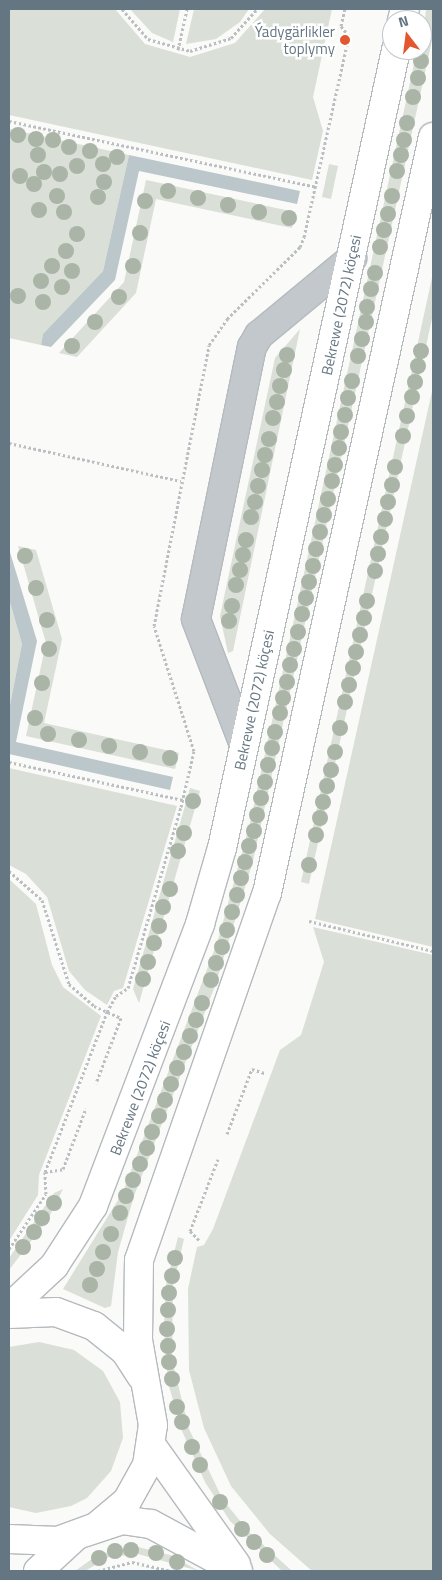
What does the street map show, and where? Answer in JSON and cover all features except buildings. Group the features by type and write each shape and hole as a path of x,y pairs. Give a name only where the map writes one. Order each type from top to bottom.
{"main road":[{"name":"Bekrewe (2072) köçesi","path":"9,1308 54,1266 93,1206 200,924 244,745 394,60"},
{"path":"38,1571 77,1536 127,1501 152,1446 152,1419 135,1305 139,1260 267,893 433,137"},
{"path":"9,1314 56,1312 94,1326 125,1351 146,1386"},
{"path":"152,1446 187,1502 240,1571"},
{"path":"9,1539 38,1543 77,1536 122,1520 151,1524 240,1571"}],"street":[{"path":"244,745 196,618 250,357 259,334 352,258"}],"path":[{"path":"122,9 148,39 178,50 219,45 245,27 257,9"},
{"path":"178,50 187,9"},
{"path":"9,1249 46,1194 45,1172 107,1012 116,996 128,988 183,800 194,751 154,626 181,481 209,345 226,319 300,247 317,187 349,36 341,26 345,9"},
{"path":"9,121 317,187"},
{"path":"9,443 181,481"},
{"path":"9,762 183,800"},
{"path":"9,871 42,900 69,984 107,1012 121,1018 96,1082"},
{"path":"308,921 433,951"},
{"path":"227,1134 252,1069 264,1073"},
{"path":"45,1172 62,1169 86,1108"},
{"path":"198,1240 190,1232 218,1159"},
{"path":"98,1571 132,1562 170,1571"}],"shaded area":[{"path":"9,9 115,9 145,44 190,57 235,43 265,9 332,9 313,97 323,131 312,180 9,115"},
{"path":"130,9 180,9 173,42 152,33"},
{"path":"194,9 249,9 240,22 216,39 186,44"},
{"path":"433,9 432,41 432,10 426,10"},
{"path":"415,60 428,60 253,861 215,986 134,1196 118,1252 111,1306 105,1308 63,1289 123,1192 218,940 250,823"},
{"path":"9,129 129,155 103,271 43,334 41,345 9,338"},
{"path":"129,155 300,191 297,204 139,171 115,280 51,347 41,345 43,334 103,271"},
{"path":"329,164 338,166 331,199 322,197"},
{"path":"146,180 295,212 292,228 156,199 136,293 77,357 59,353 124,282"},
{"path":"433,273 433,314 309,884 301,882"},
{"path":"300,329 233,651 228,653 220,616 275,358"},
{"path":"433,387 433,947 315,919"},
{"path":"18,546 36,550 62,639 44,723 179,753 175,769 26,736 46,643"},
{"path":"9,549 37,641 16,742 173,777 170,790 9,754 9,710 22,644 9,599"},
{"path":"9,599 22,644 9,710"},
{"path":"9,768 177,806 123,988 114,991 107,1005 85,990 69,971 47,897 26,874 9,865"},
{"path":"190,788 200,791 139,1003 133,989"},
{"path":"9,879 36,904 52,965 63,987 101,1016 39,1175 38,1195 9,1241"},
{"path":"313,927 433,955 433,1571 312,1571 270,1534 231,1486 204,1428 189,1370 188,1289 197,1247 204,1245 213,1229 280,1050 301,1035 324,962"},
{"path":"63,1189 48,1219 9,1270 9,1258 54,1193"},
{"path":"178,1237 184,1239 173,1286 172,1360 189,1429 223,1500 250,1533 292,1571 282,1571 230,1521 205,1482 182,1431 168,1383 164,1330 166,1285"},
{"path":"39,1342 74,1350 103,1371 120,1402 123,1438 111,1471 87,1498 71,1506 36,1513 9,1507 9,1347"},
{"path":"138,1547 170,1555 199,1571 138,1554 109,1557 85,1571 75,1571 99,1554"}],"place":[{"name":"Ýadygärlikler toplymy","path":"345,40"}]}
